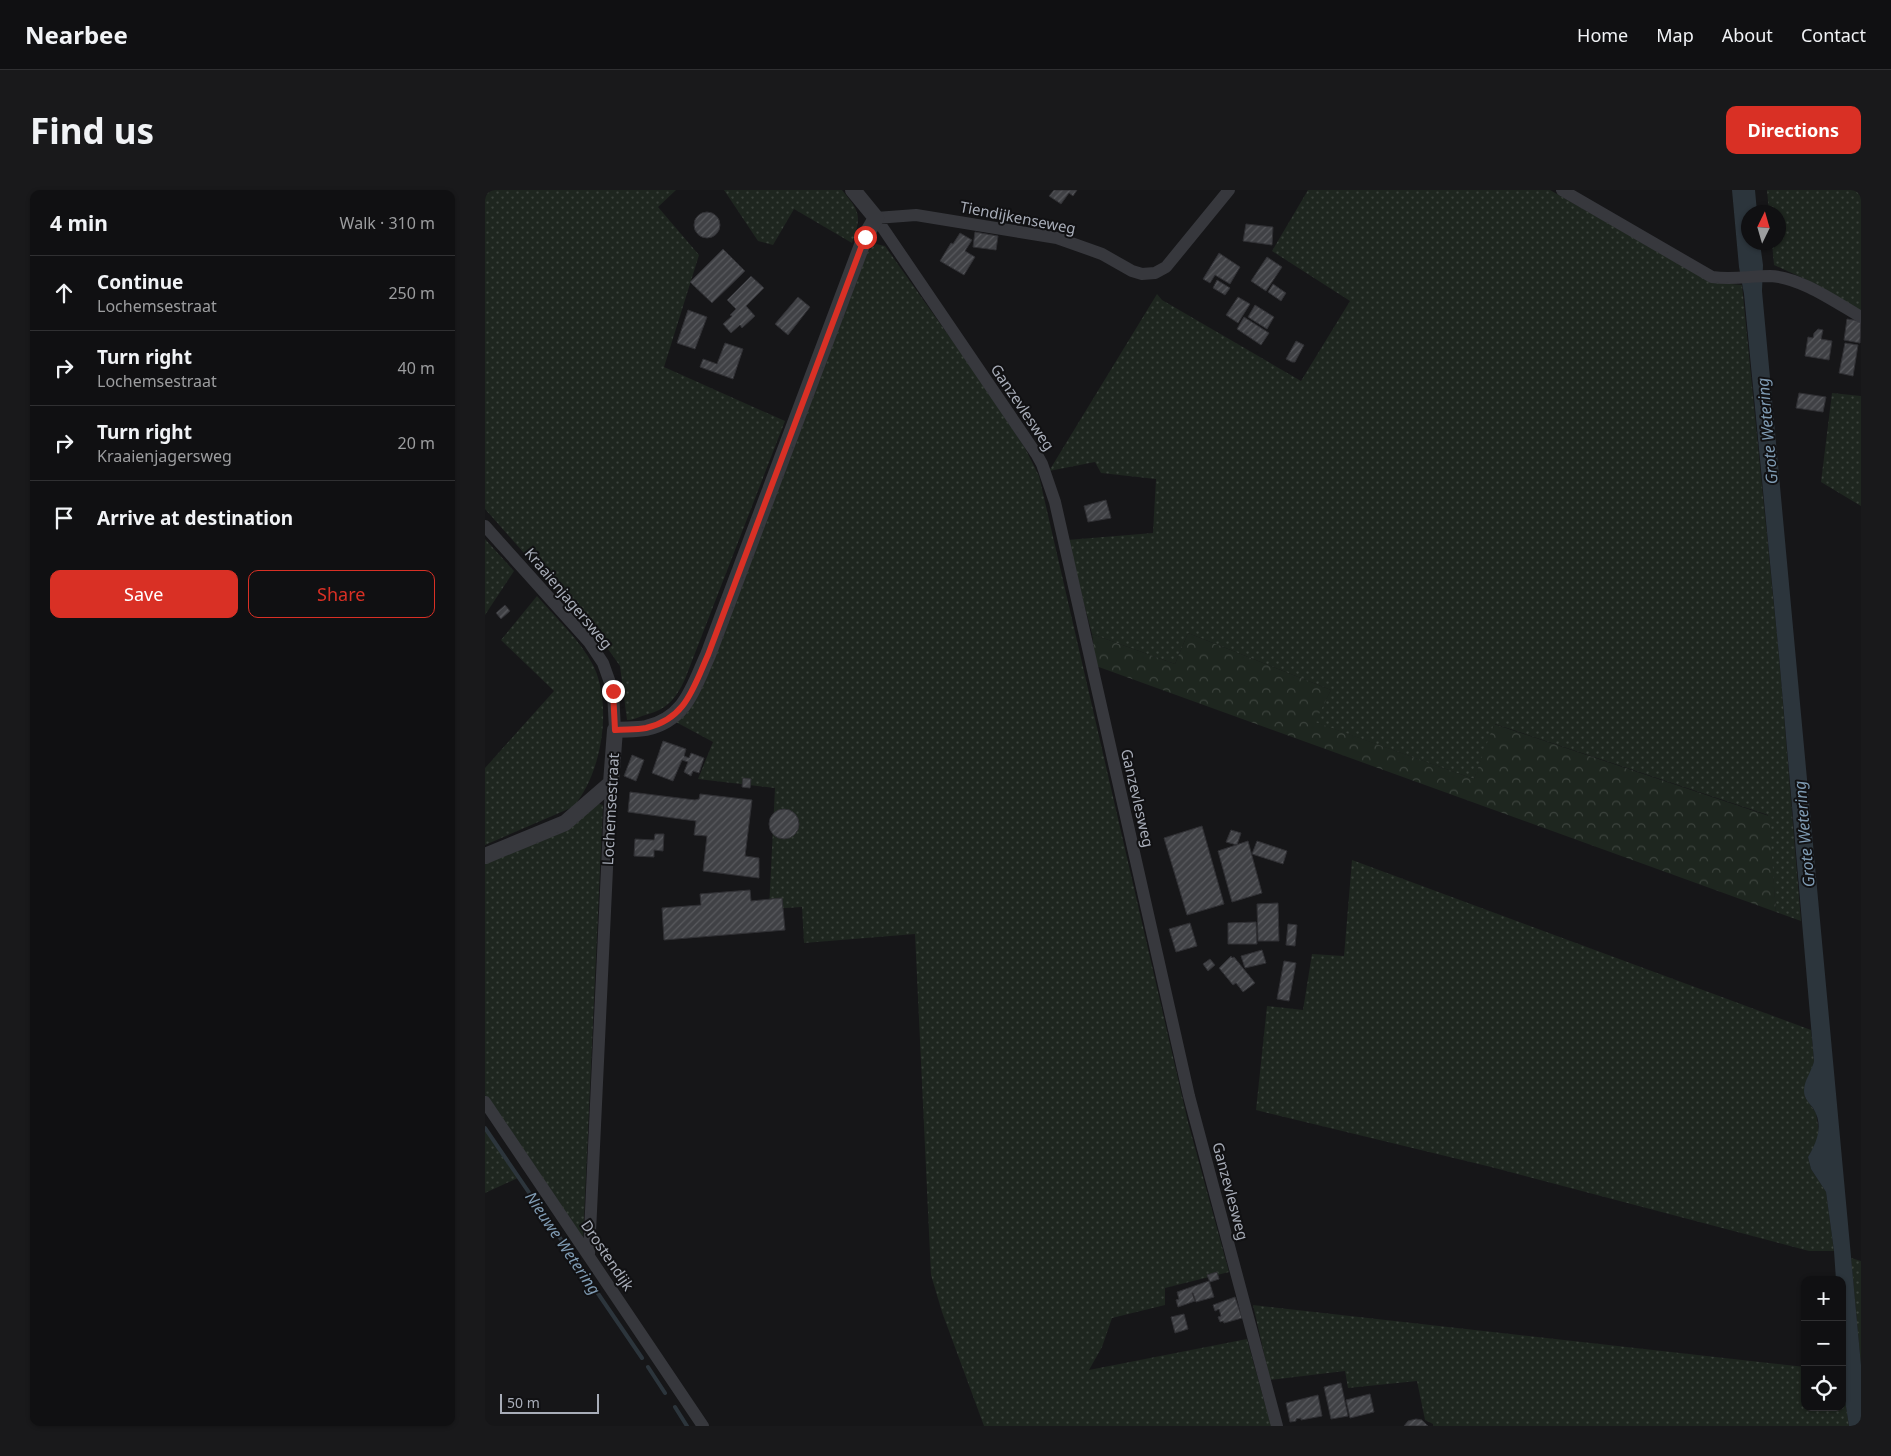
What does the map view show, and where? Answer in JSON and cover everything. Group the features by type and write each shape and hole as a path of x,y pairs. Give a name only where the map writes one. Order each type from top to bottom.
{"street":[{"path":"615,730 646,728 670,718 679,711 687,701 708,655 865,237 876,218 853,190"},
{"name":"Tiendijkenseweg","path":"876,218 916,215 1057,238 1102,254 1132,271 1142,274 1155,273 1166,267 1229,190"},
{"path":"1562,190 1712,277 1736,279 1770,276 1801,283 1861,317"},
{"name":"Ganzevlesweg","path":"876,218 1037,455 1049,482 1189,1096 1277,1426"},
{"name":"Kraaienjagersweg","path":"485,526 589,642 603,663 613,691 615,730"},
{"name":"Lochemsestraat","path":"589,1254 615,730"},
{"path":"485,856 565,823 611,783"},
{"name":"Drostendijk","path":"485,1102 703,1426"}],"green space":[{"path":"485,190 676,190 658,207 699,255 664,367 785,421 681,687 669,704 657,711 635,719 627,720 620,666 603,642 485,509"},
{"path":"724,190 842,190 853,204 857,214 857,226 852,243 794,209 773,245 758,241"},
{"path":"1308,190 1550,190 1711,282 1742,285 1779,656 1801,921 1776,912 1768,815 1495,724 1474,779 1314,722 1331,690 1188,633 1175,664 1092,634 1067,540 1153,533 1156,479 1101,473 1095,462 1049,471 1157,294 1162,300 1301,381 1350,301 1272,251"},
{"path":"1767,190 1861,190 1861,311 1805,279 1774,265 1773,250 1786,250 1786,205 1768,205"},
{"path":"876,244 885,246 978,377 1025,448 1039,476 1188,1122 1229,1272 1165,1288 1165,1305 1112,1318 1102,1347 1089,1370 1247,1339 1271,1426 984,1426 942,1312 931,1275 915,934 804,943 802,907 769,909 775,788 698,779 713,742 674,721 863,256"},
{"path":"1832,393 1861,396 1861,506 1821,482"},
{"path":"485,539 514,571 485,615"},
{"path":"537,596 567,629 593,665 599,681 602,699 601,739 591,777 573,807 485,845 485,768 554,691 501,640"},
{"path":"1188,633 1331,690 1315,722 1474,779 1494,724 1769,816 1776,912 1096,666 1092,634 1175,664"},
{"path":"596,803 603,805 583,1241 485,1095 485,862"},
{"path":"1352,860 1811,1030 1814,1061 1811,1073 1807,1079 1805,1097 1816,1113 1819,1132 1818,1140 1808,1157 1811,1169 1826,1192 1834,1251 1809,1251 1491,1167 1256,1110 1267,1006 1303,1010 1312,954 1344,956"},
{"path":"485,1127 520,1177 485,1193"},
{"path":"1851,1258 1861,1261 1861,1365"},
{"path":"1253,1305 1801,1367 1801,1411 1846,1411 1846,1407 1849,1426 1433,1426 1433,1424 1425,1420 1417,1381 1348,1388 1345,1371 1270,1380"}],"water":[{"name":"Grote Wetering","path":"1732,190 1755,190 1756,205 1741,205 1741,250 1761,250 1763,265 1762,291 1861,1365 1861,1426 1849,1426 1846,1407 1846,1276 1836,1276 1826,1192 1811,1169 1808,1157 1814,1145 1819,1127 1816,1114 1804,1094 1805,1083 1814,1061 1779,656 1744,294 1739,267"}],"building":[{"path":"1054,190 1077,190 1073,196 1069,193 1061,204 1049,196"},
{"path":"707,212 716,216 720,225 716,234 707,238 698,234 694,225 698,216"},
{"path":"1246,224 1273,227 1272,245 1243,241"},
{"path":"975,232 998,236 996,250 973,247"},
{"path":"960,233 972,240 965,251 975,257 964,275 940,261 951,243 953,244"},
{"path":"723,249 745,271 712,303 690,282"},
{"path":"1219,253 1240,267 1230,284 1215,275 1210,283 1203,279"},
{"path":"1267,257 1282,267 1266,291 1251,281"},
{"path":"751,276 764,288 746,306 755,316 742,328 740,325 731,333 723,324 732,316 730,315 736,309 727,300"},
{"path":"1217,280 1230,288 1225,295 1213,288"},
{"path":"1273,284 1286,293 1281,301 1268,292"},
{"path":"798,297 810,307 788,335 775,324"},
{"path":"1238,297 1250,304 1238,323 1226,315"},
{"path":"1255,305 1274,317 1267,329 1248,317"},
{"path":"688,310 707,317 695,349 677,343"},
{"path":"1244,317 1269,333 1261,345 1237,329"},
{"path":"1847,319 1861,321 1860,343 1844,340"},
{"path":"1818,329 1823,330 1821,339 1832,341 1829,360 1805,356 1808,337 1813,338 1814,333"},
{"path":"1296,341 1304,345 1295,362 1292,362 1286,359"},
{"path":"725,343 743,349 733,379 700,367 703,359 717,364"},
{"path":"1845,343 1858,345 1853,376 1839,373"},
{"path":"1799,393 1826,397 1823,412 1796,408"},
{"path":"1106,500 1111,518 1088,522 1084,506"},
{"path":"505,605 510,611 501,619 496,613"},
{"path":"663,741 686,749 684,756 689,758 691,753 704,758 699,773 693,771 691,776 684,772 688,762 682,760 673,781 652,773"},
{"path":"632,755 644,760 636,781 624,776"},
{"path":"743,778 751,779 750,788 742,787"},
{"path":"630,792 695,800 699,799 700,794 752,800 745,856 759,858 759,878 703,871 707,836 694,835 696,821 628,812"},
{"path":"784,809 794,814 799,824 794,834 784,839 774,834 769,824 774,814"},
{"path":"1202,826 1224,904 1187,915 1164,838"},
{"path":"1231,830 1241,833 1237,845 1226,842"},
{"path":"655,834 664,834 663,851 654,850 654,857 634,856 635,839 654,840"},
{"path":"1248,841 1262,893 1232,902 1218,851"},
{"path":"1257,841 1287,851 1283,864 1252,854"},
{"path":"750,890 751,901 782,898 785,930 664,940 662,908 701,905 700,894"},
{"path":"1278,903 1279,941 1258,941 1257,904"},
{"path":"1256,922 1257,944 1228,944 1228,923"},
{"path":"1190,923 1197,946 1176,952 1169,929"},
{"path":"1288,924 1297,925 1295,946 1286,945"},
{"path":"1262,950 1266,963 1245,968 1241,956"},
{"path":"1231,956 1232,958 1234,957 1255,983 1243,992 1236,983 1233,985 1219,968"},
{"path":"1210,959 1215,965 1208,971 1203,964"},
{"path":"1284,961 1296,963 1289,1001 1277,999"},
{"path":"1217,1272 1219,1279 1210,1282 1207,1275"},
{"path":"1209,1281 1214,1297 1196,1302 1192,1293 1195,1301 1178,1307 1176,1300 1179,1299 1177,1292"},
{"path":"1235,1297 1242,1318 1224,1323 1223,1321 1220,1322 1218,1317 1221,1316 1219,1309 1215,1311 1213,1305"},
{"path":"1184,1314 1188,1329 1175,1333 1171,1317"},
{"path":"1341,1383 1348,1416 1331,1419 1324,1387"},
{"path":"1370,1394 1374,1412 1350,1418 1346,1400"},
{"path":"1318,1395 1322,1416 1301,1420 1301,1418 1290,1422 1286,1403"},
{"path":"1422,1420 1428,1426 1404,1426 1408,1421"}],"waterway":[{"name":"Nieuwe Wetering","path":"485,1128 642,1358"},
{"name":"Nieuwe Wetering","path":"648,1367 665,1393"},
{"name":"Nieuwe Wetering","path":"675,1407 687,1426"}],"route":[{"path":"613,691 615,730 646,728 670,718 687,701 708,655 865,237"}]}
